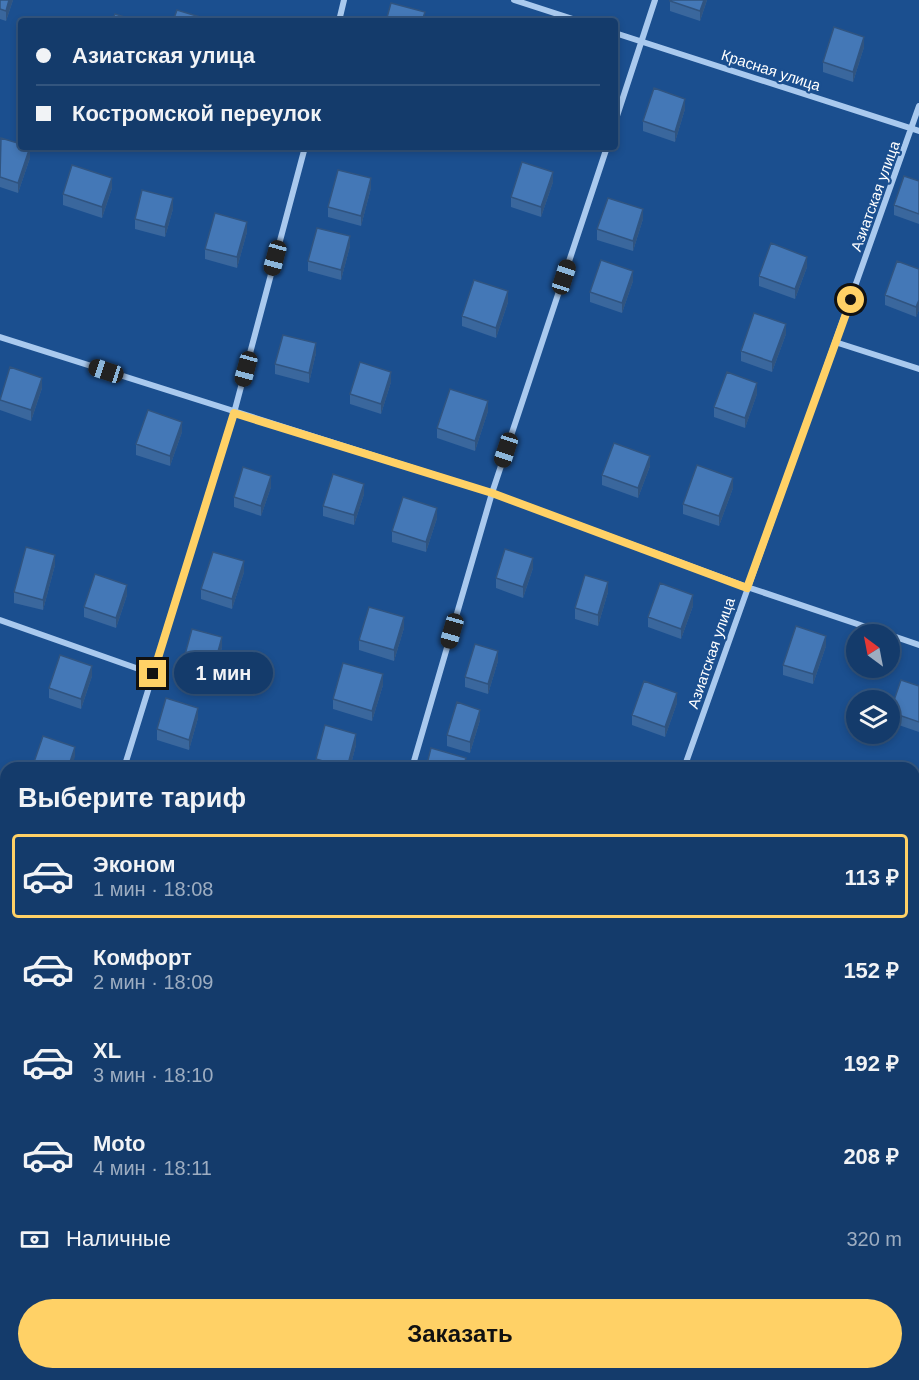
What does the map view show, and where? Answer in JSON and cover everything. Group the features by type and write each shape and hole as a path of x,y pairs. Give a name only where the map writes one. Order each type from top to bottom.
{"street":[{"path":"340,18 344,0"},
{"path":"513,0 570,18"},
{"path":"618,113 655,0"},
{"name":"Красная улица","path":"618,34 916,130"},
{"name":"Азиатская улица","path":"686,762 836,342 916,130 919,106"},
{"path":"126,762 234,413 304,150"},
{"path":"414,762 492,493 606,150"},
{"path":"0,337 492,493 747,588 855,624"},
{"path":"836,342 919,369"},
{"path":"0,620 153,674"},
{"path":"900,639 919,645"}],"building":[{"path":"0,0 9,0 6,11 0,9"},
{"path":"670,0 704,0 700,11"},
{"path":"391,3 425,12 423,18 387,18"},
{"path":"177,10 203,18 174,18"},
{"path":"115,14 128,18 113,18"},
{"path":"834,27 864,37 853,72 823,62"},
{"path":"654,88 685,99 675,132 643,121"},
{"path":"1,138 18,143 18,150 29,150 18,183 0,177"},
{"path":"522,162 553,172 541,207 511,197"},
{"path":"72,165 112,178 102,207 63,194"},
{"path":"338,170 371,178 361,216 328,207"},
{"path":"904,176 919,181 919,214 894,205"},
{"path":"142,190 173,198 165,227 135,219"},
{"path":"608,198 643,209 633,241 597,229"},
{"path":"215,213 247,222 237,257 205,249"},
{"path":"317,228 350,236 341,270 308,261"},
{"path":"771,243 807,257 795,289 759,276"},
{"path":"601,260 633,271 622,303 590,292"},
{"path":"897,261 919,269 919,300 916,307 885,295"},
{"path":"474,280 508,291 496,328 462,316"},
{"path":"754,313 786,324 772,362 741,351"},
{"path":"283,335 316,343 309,373 275,364"},
{"path":"360,362 391,372 381,404 350,394"},
{"path":"10,367 42,378 31,410 0,400"},
{"path":"727,372 757,383 745,418 714,407"},
{"path":"450,389 488,401 475,441 437,428"},
{"path":"148,410 182,422 170,456 136,444"},
{"path":"614,443 650,456 638,488 602,475"},
{"path":"697,465 733,478 719,516 683,504"},
{"path":"243,467 271,476 261,506 234,497"},
{"path":"333,474 364,484 354,515 323,506"},
{"path":"403,497 437,508 426,542 392,531"},
{"path":"26,547 55,555 43,600 14,592"},
{"path":"505,549 533,558 523,587 496,578"},
{"path":"213,552 244,561 232,599 201,589"},
{"path":"95,574 127,585 116,618 84,607"},
{"path":"585,575 608,582 598,615 575,608"},
{"path":"660,583 693,595 681,629 648,617"},
{"path":"369,607 404,617 394,650 359,640"},
{"path":"796,626 826,636 813,674 783,665"},
{"path":"192,629 222,637 211,677 181,669"},
{"path":"475,644 498,651 488,684 465,677"},
{"path":"60,655 92,666 81,699 49,688"},
{"path":"343,663 383,674 372,711 333,699"},
{"path":"901,680 919,686 919,722 900,715 900,690 898,690"},
{"path":"644,681 677,693 665,727 632,715"},
{"path":"166,698 198,708 189,740 157,729"},
{"path":"457,702 480,710 470,742 447,735"},
{"path":"325,725 356,734 349,762 326,762 316,759"},
{"path":"43,736 75,747 70,762 34,762"},
{"path":"431,748 466,758 465,762 428,762"}],"route":[{"path":"153,674 234,413 492,493 747,588 851,300"}]}
